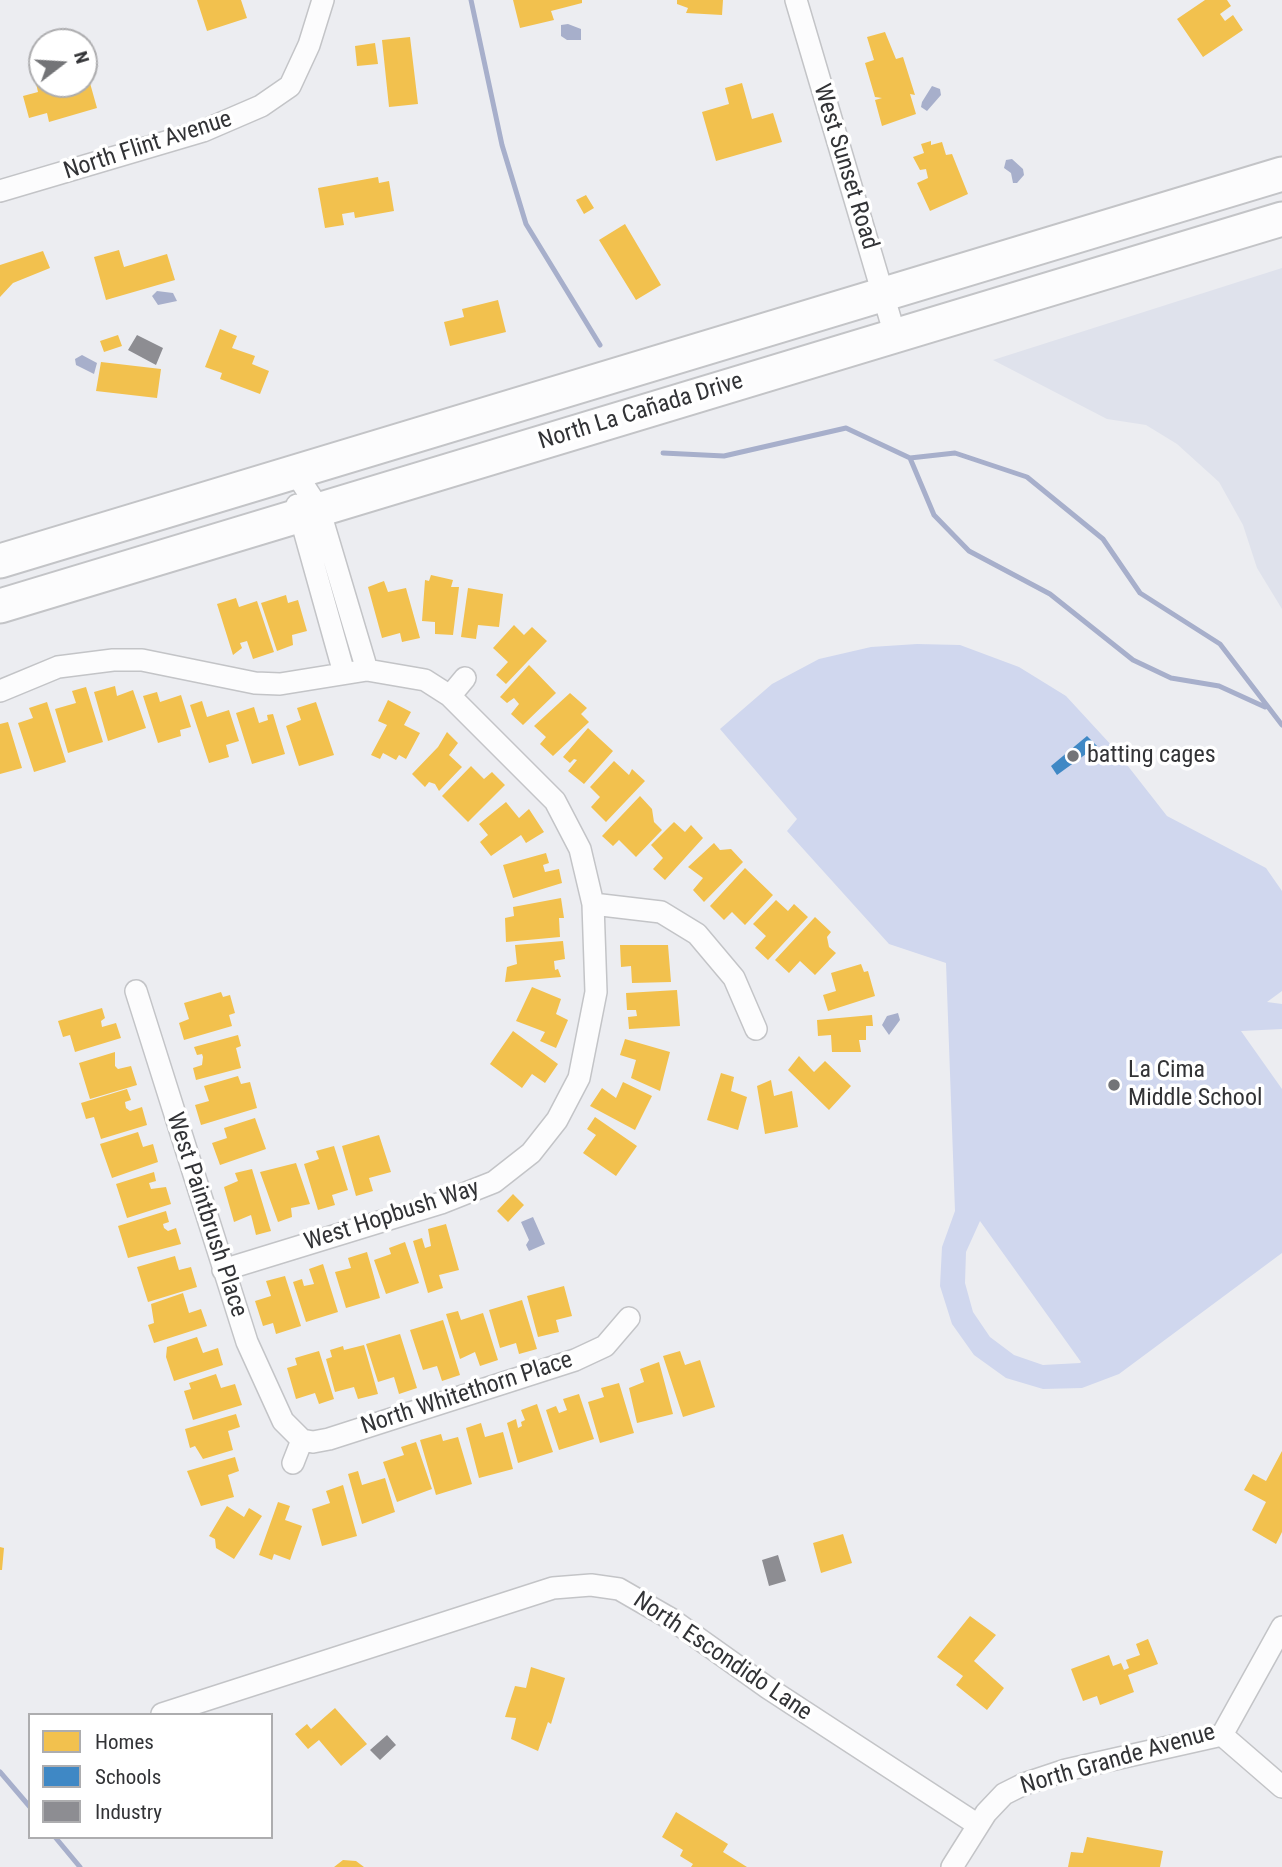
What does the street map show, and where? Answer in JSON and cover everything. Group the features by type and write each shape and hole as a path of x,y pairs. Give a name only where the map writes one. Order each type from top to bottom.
{"main road":[{"name":"North La Cañada Drive","path":"0,561 1282,174"},
{"name":"North La Cañada Drive","path":"0,606 1282,219"}],"street":[{"name":"North Flint Avenue","path":"0,191 229,122 297,91 323,0"},
{"name":"West Sunset Road","path":"796,0 895,335"},
{"path":"295,471 367,670"},
{"path":"308,513 344,673"},
{"name":"West Hopbush Way","path":"0,691 58,667 113,660 155,662 255,684 280,684 367,670 425,680 450,696 555,801 580,849 593,904 596,992 579,1078 557,1120 531,1153 494,1182 441,1203 223,1269"},
{"path":"450,696 465,678"},
{"path":"593,904 661,912 697,934 734,978 756,1029"},
{"name":"West Paintbrush Place","path":"136,990 247,1342 284,1422 298,1437"},
{"name":"North Whitethorn Place","path":"298,1437 313,1442 329,1439 575,1360 605,1346 629,1318"},
{"path":"293,1463 298,1437"},
{"name":"North Escondido Lane","path":"165,1713 553,1588 591,1585 619,1590 671,1619 780,1696 982,1819"},
{"name":"North Grande Avenue","path":"951,1867 982,1819 1004,1794 1035,1780 1222,1735 1282,1627"},
{"path":"1222,1735 1282,1787"}],"shaded area":[{"path":"568,24 581,29 581,40 567,40 561,36 561,25"},
{"path":"932,86 940,89 941,95 927,111 921,107 922,102"},
{"path":"1012,159 1023,169 1024,175 1017,183 1013,183 1011,173 1004,168 1006,160"},
{"path":"1282,268 1282,609 1257,568 1243,525 1219,482 1177,444 1146,425 1107,419 993,360"},
{"path":"157,291 173,293 177,301 158,305 152,296"},
{"path":"82,355 97,363 94,374 76,365 75,359"},
{"name":"La Cima Middle School","path":"960,645 1019,667 1066,696 1113,747 1167,816 1266,868 1282,891 1282,991 1267,1002 1282,1004 1282,1029 1241,1031 1282,1089 1282,1253 1119,1374 1082,1388 1043,1389 1006,1378 974,1355 952,1324 940,1286 942,1247 955,1211 946,963 889,944 787,831 797,819 720,729 772,684 819,659 871,647","holes":["980,1221 1081,1362 1043,1365 1014,1355 990,1337 973,1312 965,1283 966,1252"]},
{"path":"898,1013 900,1020 889,1035 882,1025 887,1016"},
{"path":"533,1217 545,1244 529,1251 526,1245 529,1240 521,1222"}],"building: Homes":[{"path":"197,0 241,0 247,18 207,31"},
{"path":"513,0 582,0 582,3 551,11 554,20 520,28"},
{"path":"677,0 723,0 722,15 686,13 688,8 677,4"},
{"path":"1205,0 1227,0 1231,6 1220,14 1225,21 1233,15 1243,30 1203,57 1177,19"},
{"path":"885,32 896,59 903,57 915,95 910,94 916,114 882,126 875,100 882,98 875,97 865,63 874,60 867,37"},
{"path":"410,37 418,104 389,107 382,40"},
{"path":"375,43 378,64 357,66 355,46"},
{"path":"742,83 752,119 773,113 782,142 716,161 702,112 729,104 725,88"},
{"path":"23,96 94,98 97,108 49,122 47,113 29,118"},
{"path":"931,141 931,145 942,142 946,155 952,154 968,194 930,211 917,183 928,178 926,169 920,170 913,157 924,153 921,144"},
{"path":"378,177 379,183 389,181 394,211 355,218 354,212 342,214 344,225 325,228 318,188"},
{"path":"586,195 594,208 584,214 576,200"},
{"path":"625,224 661,285 636,300 599,240"},
{"path":"119,250 124,267 167,254 175,280 106,300 94,257"},
{"path":"43,251 50,268 13,283 0,297 0,265"},
{"path":"498,300 506,332 450,346 444,322 464,317 462,309"},
{"path":"220,329 237,336 232,348 255,356 252,364 269,371 260,394 220,379 222,373 205,367"},
{"path":"118,335 122,346 104,352 100,341"},
{"path":"101,362 161,369 157,398 96,391"},
{"path":"431,575 453,580 451,587 459,587 453,635 435,634 435,622 422,621 425,580 429,581"},
{"path":"384,581 388,592 406,588 420,638 402,642 400,633 382,638 368,587"},
{"path":"468,588 503,594 499,627 478,625 476,639 461,637"},
{"path":"286,595 288,603 298,600 307,631 292,635 293,645 277,651 261,603"},
{"path":"236,598 239,607 257,601 274,652 253,659 247,641 240,643 242,648 233,655 217,604"},
{"path":"514,625 524,635 532,627 547,641 506,684 496,675 508,662 493,648"},
{"path":"529,665 556,693 523,725 511,714 519,704 514,698 507,703 500,697"},
{"path":"115,686 117,696 133,690 146,728 108,741 94,692"},
{"path":"86,687 103,742 68,753 55,709 76,703 72,691"},
{"path":"157,692 160,702 181,695 191,727 180,730 181,736 158,743 143,696"},
{"path":"570,693 587,708 581,714 589,722 553,756 540,744 546,737 534,726"},
{"path":"388,700 411,712 404,725 420,733 406,759 399,755 396,760 383,753 380,759 371,755 387,725 378,721"},
{"path":"202,701 207,717 229,710 239,741 226,745 229,757 209,763 190,705"},
{"path":"47,702 66,762 34,772 18,723 33,718 29,708"},
{"path":"316,702 334,755 299,766 286,726 301,720 297,708"},
{"path":"254,707 259,723 268,720 267,715 273,714 285,754 252,764 236,713"},
{"path":"8,722 22,768 0,774 0,724"},
{"path":"588,728 613,751 584,784 568,771 577,760 574,759 570,763 563,757"},
{"path":"447,732 458,743 449,755 462,767 439,791 435,784 429,782 425,787 412,774 438,747"},
{"path":"614,761 629,775 632,769 645,781 606,822 591,807 600,797 590,787"},
{"path":"471,766 484,779 492,772 505,785 468,822 442,796"},
{"path":"640,796 652,809 654,822 662,830 636,857 619,840 613,846 602,836"},
{"path":"506,802 519,818 529,809 544,832 526,843 521,835 491,856 480,842 488,835 479,824"},
{"path":"674,822 685,832 691,825 703,838 665,880 653,869 663,858 651,845"},
{"path":"714,843 720,850 731,849 743,862 704,902 693,890 703,878 688,867"},
{"path":"546,853 549,863 543,865 545,872 559,869 562,883 513,898 503,865"},
{"path":"745,868 773,895 745,925 732,912 724,920 710,906"},
{"path":"561,898 564,918 559,918 560,937 506,942 505,918 514,916 513,907"},
{"path":"776,900 788,911 794,904 808,917 768,960 755,948 766,936 753,924"},
{"path":"815,917 831,932 827,937 829,947 836,953 815,975 800,961 789,973 775,960"},
{"path":"563,941 565,959 554,961 555,970 558,969 561,977 505,982 507,967 517,964 515,945"},
{"path":"620,945 668,945 671,982 632,983 631,966 621,967"},
{"path":"861,964 864,972 868,971 875,996 828,1011 823,995 836,991 831,973"},
{"path":"532,987 561,999 556,1014 568,1020 556,1048 540,1041 545,1032 516,1021"},
{"path":"677,990 680,1026 629,1029 628,1017 637,1016 636,1010 627,1010 626,993"},
{"path":"221,992 223,997 230,995 235,1013 229,1015 232,1026 184,1040 179,1023 189,1019 184,1003"},
{"path":"102,1008 105,1018 101,1021 102,1027 116,1023 121,1038 75,1052 70,1035 63,1037 58,1021"},
{"path":"872,1015 873,1026 866,1026 866,1040 859,1040 861,1052 832,1052 831,1035 818,1036 817,1020"},
{"path":"513,1031 558,1064 545,1083 532,1074 522,1088 490,1064"},
{"path":"238,1035 241,1046 236,1048 241,1068 196,1080 193,1068 202,1065 203,1057 202,1054 197,1055 194,1047"},
{"path":"625,1039 670,1052 660,1091 631,1078 636,1060 620,1055"},
{"path":"115,1052 115,1066 118,1069 131,1066 137,1085 90,1099 79,1063"},
{"path":"799,1056 814,1072 825,1061 851,1086 829,1110 788,1070"},
{"path":"721,1073 734,1077 731,1091 747,1097 738,1130 707,1120"},
{"path":"238,1076 241,1084 250,1082 257,1108 201,1125 195,1105 209,1101 204,1086"},
{"path":"771,1080 774,1096 792,1091 798,1127 765,1134 757,1086"},
{"path":"623,1082 652,1096 635,1130 590,1106 602,1088 616,1098"},
{"path":"127,1089 131,1100 125,1102 126,1108 130,1111 142,1107 147,1125 101,1139 94,1117 86,1119 81,1103"},
{"path":"595,1117 637,1146 616,1176 583,1153 596,1135 587,1129"},
{"path":"255,1118 266,1149 220,1165 212,1143 227,1138 224,1128"},
{"path":"138,1132 143,1147 153,1144 158,1162 112,1178 100,1144"},
{"path":"379,1135 391,1172 369,1178 373,1191 356,1196 342,1146"},
{"path":"334,1146 348,1190 332,1195 335,1205 318,1210 304,1164 319,1159 316,1151"},
{"path":"296,1163 310,1204 291,1208 292,1217 278,1222 260,1172"},
{"path":"252,1169 271,1231 256,1235 251,1215 234,1222 224,1187 238,1181 235,1173"},
{"path":"154,1172 156,1181 149,1183 151,1189 166,1187 171,1204 127,1218 116,1184"},
{"path":"513,1194 524,1205 508,1222 497,1211"},
{"path":"166,1211 169,1222 163,1224 164,1228 168,1231 176,1228 181,1244 128,1258 118,1226"},
{"path":"446,1224 459,1270 439,1275 443,1288 428,1293 413,1241 422,1238 425,1248 431,1246 428,1229"},
{"path":"405,1242 419,1283 386,1294 374,1260 391,1254 389,1248"},
{"path":"367,1252 380,1298 346,1308 335,1272 351,1268 348,1258"},
{"path":"175,1256 179,1270 191,1267 197,1287 148,1302 137,1267"},
{"path":"323,1264 338,1312 306,1322 293,1282 302,1279 304,1286 314,1284 309,1269"},
{"path":"285,1276 301,1326 276,1334 273,1323 263,1326 255,1301 271,1296 266,1281"},
{"path":"564,1286 572,1316 556,1320 559,1332 538,1337 527,1296"},
{"path":"183,1293 189,1313 201,1309 207,1326 154,1343 148,1325 154,1323 151,1304"},
{"path":"522,1300 537,1349 519,1354 516,1343 500,1348 489,1310"},
{"path":"458,1311 461,1320 483,1313 498,1360 480,1366 475,1352 460,1359 446,1314"},
{"path":"443,1320 460,1375 442,1381 437,1366 423,1370 410,1330"},
{"path":"400,1334 417,1388 399,1394 394,1377 378,1382 366,1344"},
{"path":"197,1337 203,1353 218,1348 223,1365 174,1381 166,1357 167,1347"},
{"path":"364,1345 378,1394 358,1399 354,1387 335,1392 326,1359 332,1357 330,1350"},
{"path":"319,1351 334,1399 319,1404 315,1393 296,1399 287,1368 297,1365 295,1358"},
{"path":"680,1351 685,1365 700,1360 715,1407 683,1417 663,1356"},
{"path":"659,1362 673,1414 637,1423 629,1388 644,1382 640,1369"},
{"path":"216,1374 221,1388 235,1384 242,1405 193,1420 184,1391 191,1389 189,1383"},
{"path":"619,1383 634,1433 600,1443 588,1402 604,1397 601,1388"},
{"path":"579,1394 594,1439 559,1450 546,1410 556,1406 559,1413 567,1410 563,1399"},
{"path":"537,1404 553,1452 518,1463 507,1423 516,1419 518,1428 522,1426 521,1422 525,1420 521,1410"},
{"path":"236,1414 240,1427 228,1431 233,1450 203,1459 195,1446 190,1448 185,1429"},
{"path":"481,1423 485,1437 503,1432 513,1469 479,1478 466,1428"},
{"path":"441,1434 443,1441 458,1437 472,1484 436,1495 420,1440"},
{"path":"416,1442 432,1489 397,1502 383,1462 404,1455 401,1447"},
{"path":"1282,1451 1282,1532 1276,1544 1252,1530 1266,1502 1244,1490 1253,1474 1266,1481"},
{"path":"235,1457 239,1471 228,1475 234,1497 201,1506 187,1471"},
{"path":"358,1471 362,1485 385,1478 395,1512 362,1524 348,1474"},
{"path":"343,1485 357,1536 322,1546 312,1509 330,1503 326,1491"},
{"path":"278,1502 290,1506 285,1520 302,1526 290,1560 274,1554 272,1560 259,1555"},
{"path":"227,1506 244,1517 249,1508 262,1516 234,1559 216,1548 215,1539 209,1536"},
{"path":"843,1534 852,1563 821,1573 813,1543"},
{"path":"0,1547 4,1548 2,1570 0,1570"},
{"path":"970,1616 996,1635 974,1661 1004,1688 987,1710 956,1685 963,1676 937,1657"},
{"path":"1148,1639 1158,1664 1128,1675 1134,1692 1100,1705 1097,1696 1083,1701 1071,1669 1109,1655 1113,1666 1121,1663 1124,1670 1129,1668 1126,1660 1140,1655 1136,1644"},
{"path":"531,1667 565,1678 551,1724 548,1722 538,1751 511,1739 516,1718 505,1717 515,1686 526,1688"},
{"path":"335,1708 367,1744 341,1766 319,1740 308,1749 295,1734 307,1724 311,1729"},
{"path":"676,1812 728,1844 723,1852 747,1867 691,1867 693,1864 680,1856 683,1850 662,1837"},
{"path":"1087,1837 1163,1851 1160,1867 1068,1867 1071,1852 1083,1853"},
{"path":"343,1860 356,1861 364,1867 334,1867"}],"building: Schools":[{"name":"batting cages","path":"1087,736 1097,746 1057,775 1051,766"}],"building: Industry":[{"path":"137,335 163,348 156,365 128,350"},
{"path":"778,1555 786,1581 769,1586 762,1560"},
{"path":"387,1735 396,1745 380,1760 370,1750"}],"waterway":[{"path":"471,0 502,145 526,224 600,345"},
{"path":"663,453 724,456 846,428 910,458 955,453 1027,477 1103,539 1140,593 1220,644 1282,725"},
{"path":"910,458 934,515 969,551 1050,594 1133,660 1171,678 1219,686 1265,707"},
{"path":"0,1772 28,1805"},
{"path":"57,1839 80,1867"}],"place":[{"name":"batting cages","path":"1073,756"},
{"name":"La Cima Middle School","path":"1114,1085"}]}
